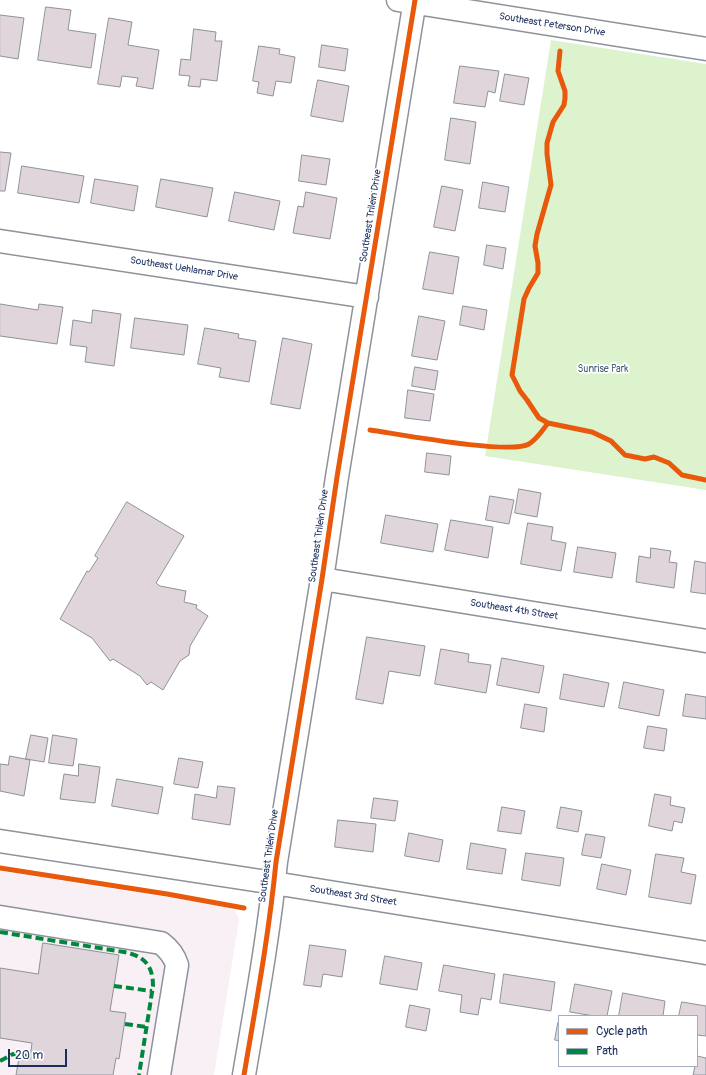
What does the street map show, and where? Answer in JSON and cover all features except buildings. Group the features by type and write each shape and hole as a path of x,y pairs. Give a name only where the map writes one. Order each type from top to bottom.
{"street":[{"name":"Southeast Peterson Drive","path":"409,1 706,49"},
{"name":"Southeast Trilein Drive","path":"244,1075 258,997 276,862 367,297 409,1"},
{"name":"Southeast Uehlamar Drive","path":"0,241 367,297"},
{"name":"Southeast 4th Street","path":"322,579 706,641"},
{"name":"Southeast 3rd Street","path":"0,842 274,883 706,954"},
{"path":"0,917 161,943 166,946 175,958 177,965 159,1075"}],"shaded area":[{"path":"0,871 229,907 235,911 239,920 214,1075 0,1075"}],"green space":[{"name":"Sunrise Park","path":"551,40 706,64 706,490 485,456"}],"marked path":[{"path":"0,932 124,952 137,956 146,963 151,972 153,986 139,1075"},
{"path":"114,986 152,991"},
{"path":"125,1024 147,1027"},
{"path":"0,1061 13,1054 30,1056"}],"cycle path":[{"path":"244,1075 262,969 276,862 337,477 415,0"},
{"path":"560,51 558,71 565,91 564,105 553,122 547,143 551,185 535,246 538,273 524,299 512,375 520,391 539,418 548,423 592,432 611,441 625,455 645,459 654,457 669,463 682,475 706,480"},
{"path":"370,430 453,443 518,447 532,442 548,423"},
{"path":"0,868 167,894 244,908"}]}
